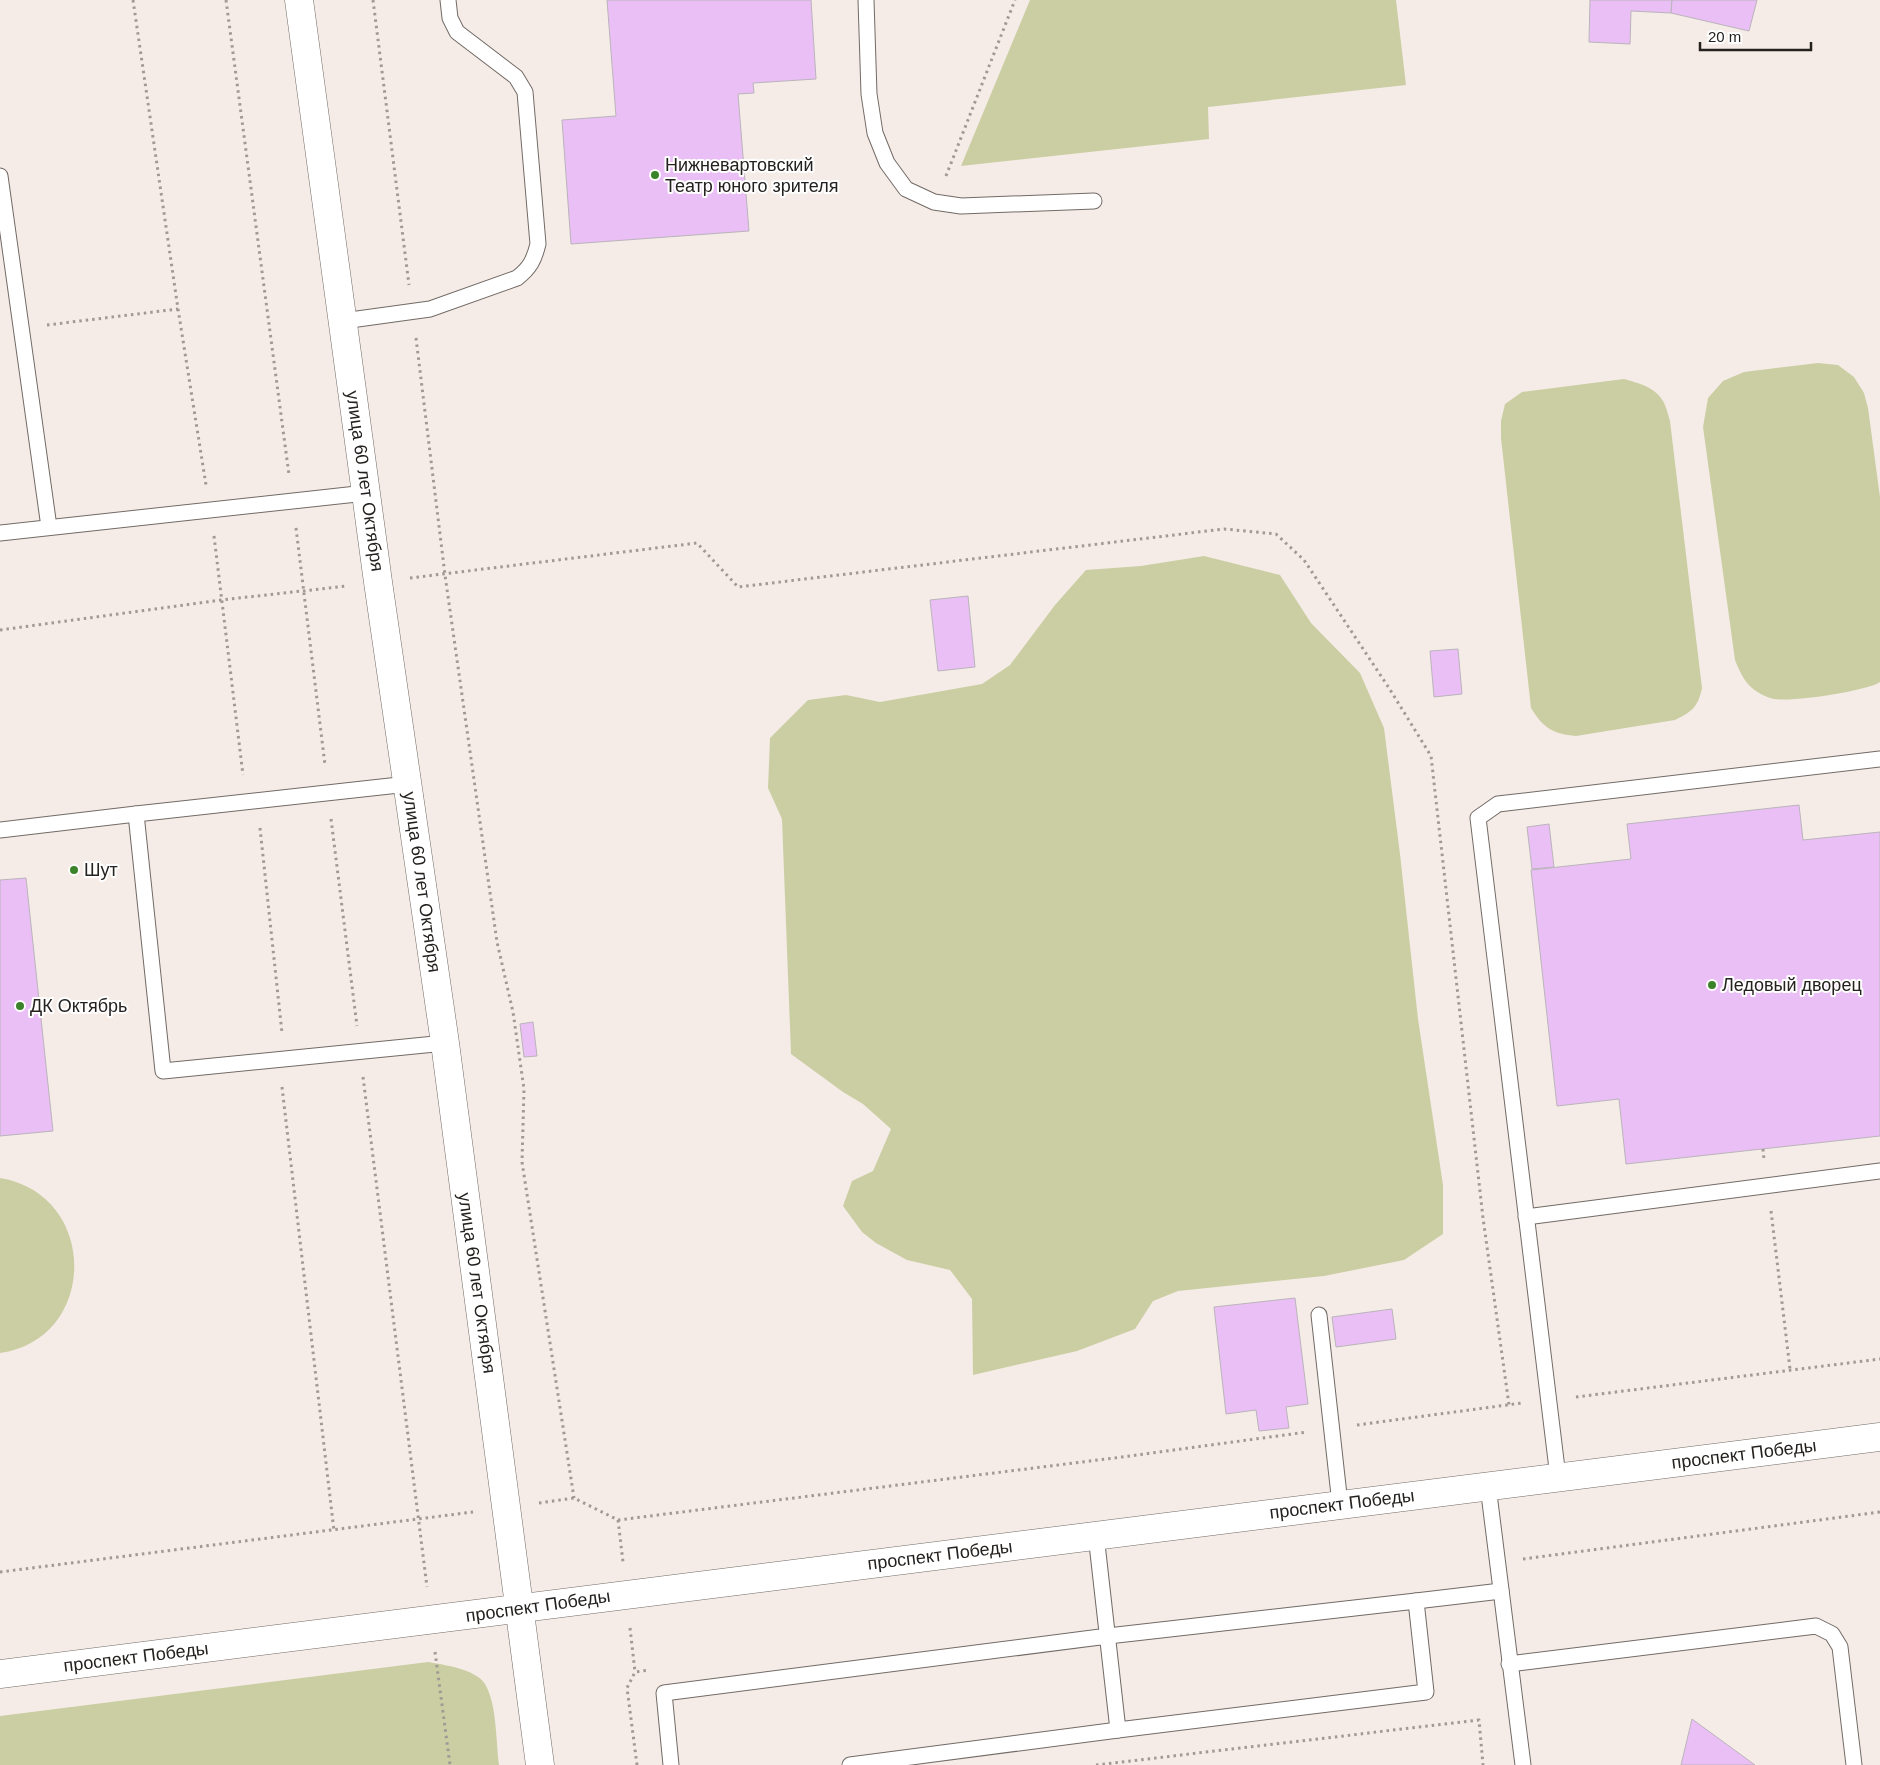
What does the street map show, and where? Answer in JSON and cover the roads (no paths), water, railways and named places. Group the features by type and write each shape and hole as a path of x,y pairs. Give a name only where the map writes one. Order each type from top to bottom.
{"main road":[{"name":"улица 60 лет Октября","path":"299,0 378,582 445,1043 540,1765"},
{"name":"проспект Победы","path":"0,1674 1880,1436"}],"lane":[{"path":"343,321 413,313 444,305 517,278 534,259 538,244 525,92 516,77 457,32 450,18 448,0"},
{"path":"866,0 868,94 875,133 887,163 906,189 936,202 961,206 1094,201"},
{"path":"0,176 48,527"},
{"path":"0,534 48,527 366,493"},
{"path":"1558,1477 1478,818 1498,804 1880,759"},
{"path":"0,830 408,784"},
{"path":"136,814 163,1072 445,1043"},
{"path":"1526,1217 1880,1171"},
{"path":"1318,1315 1340,1504"},
{"path":"1488,1486 1523,1765"},
{"path":"1096,1535 1118,1730"},
{"path":"671,1765 664,1693 1108,1636 1501,1591"},
{"path":"850,1765 1426,1692 1416,1601"},
{"path":"1510,1664 1816,1626 1832,1634 1840,1647 1854,1765"}],"place":[{"name":"Нижневартовский Театр юного зрителя","path":"655,175"},
{"name":"Шут","path":"74,870"},
{"name":"Ледовый дворец","path":"1712,985"},
{"name":"ДК Октябрь","path":"20,1006"}]}
